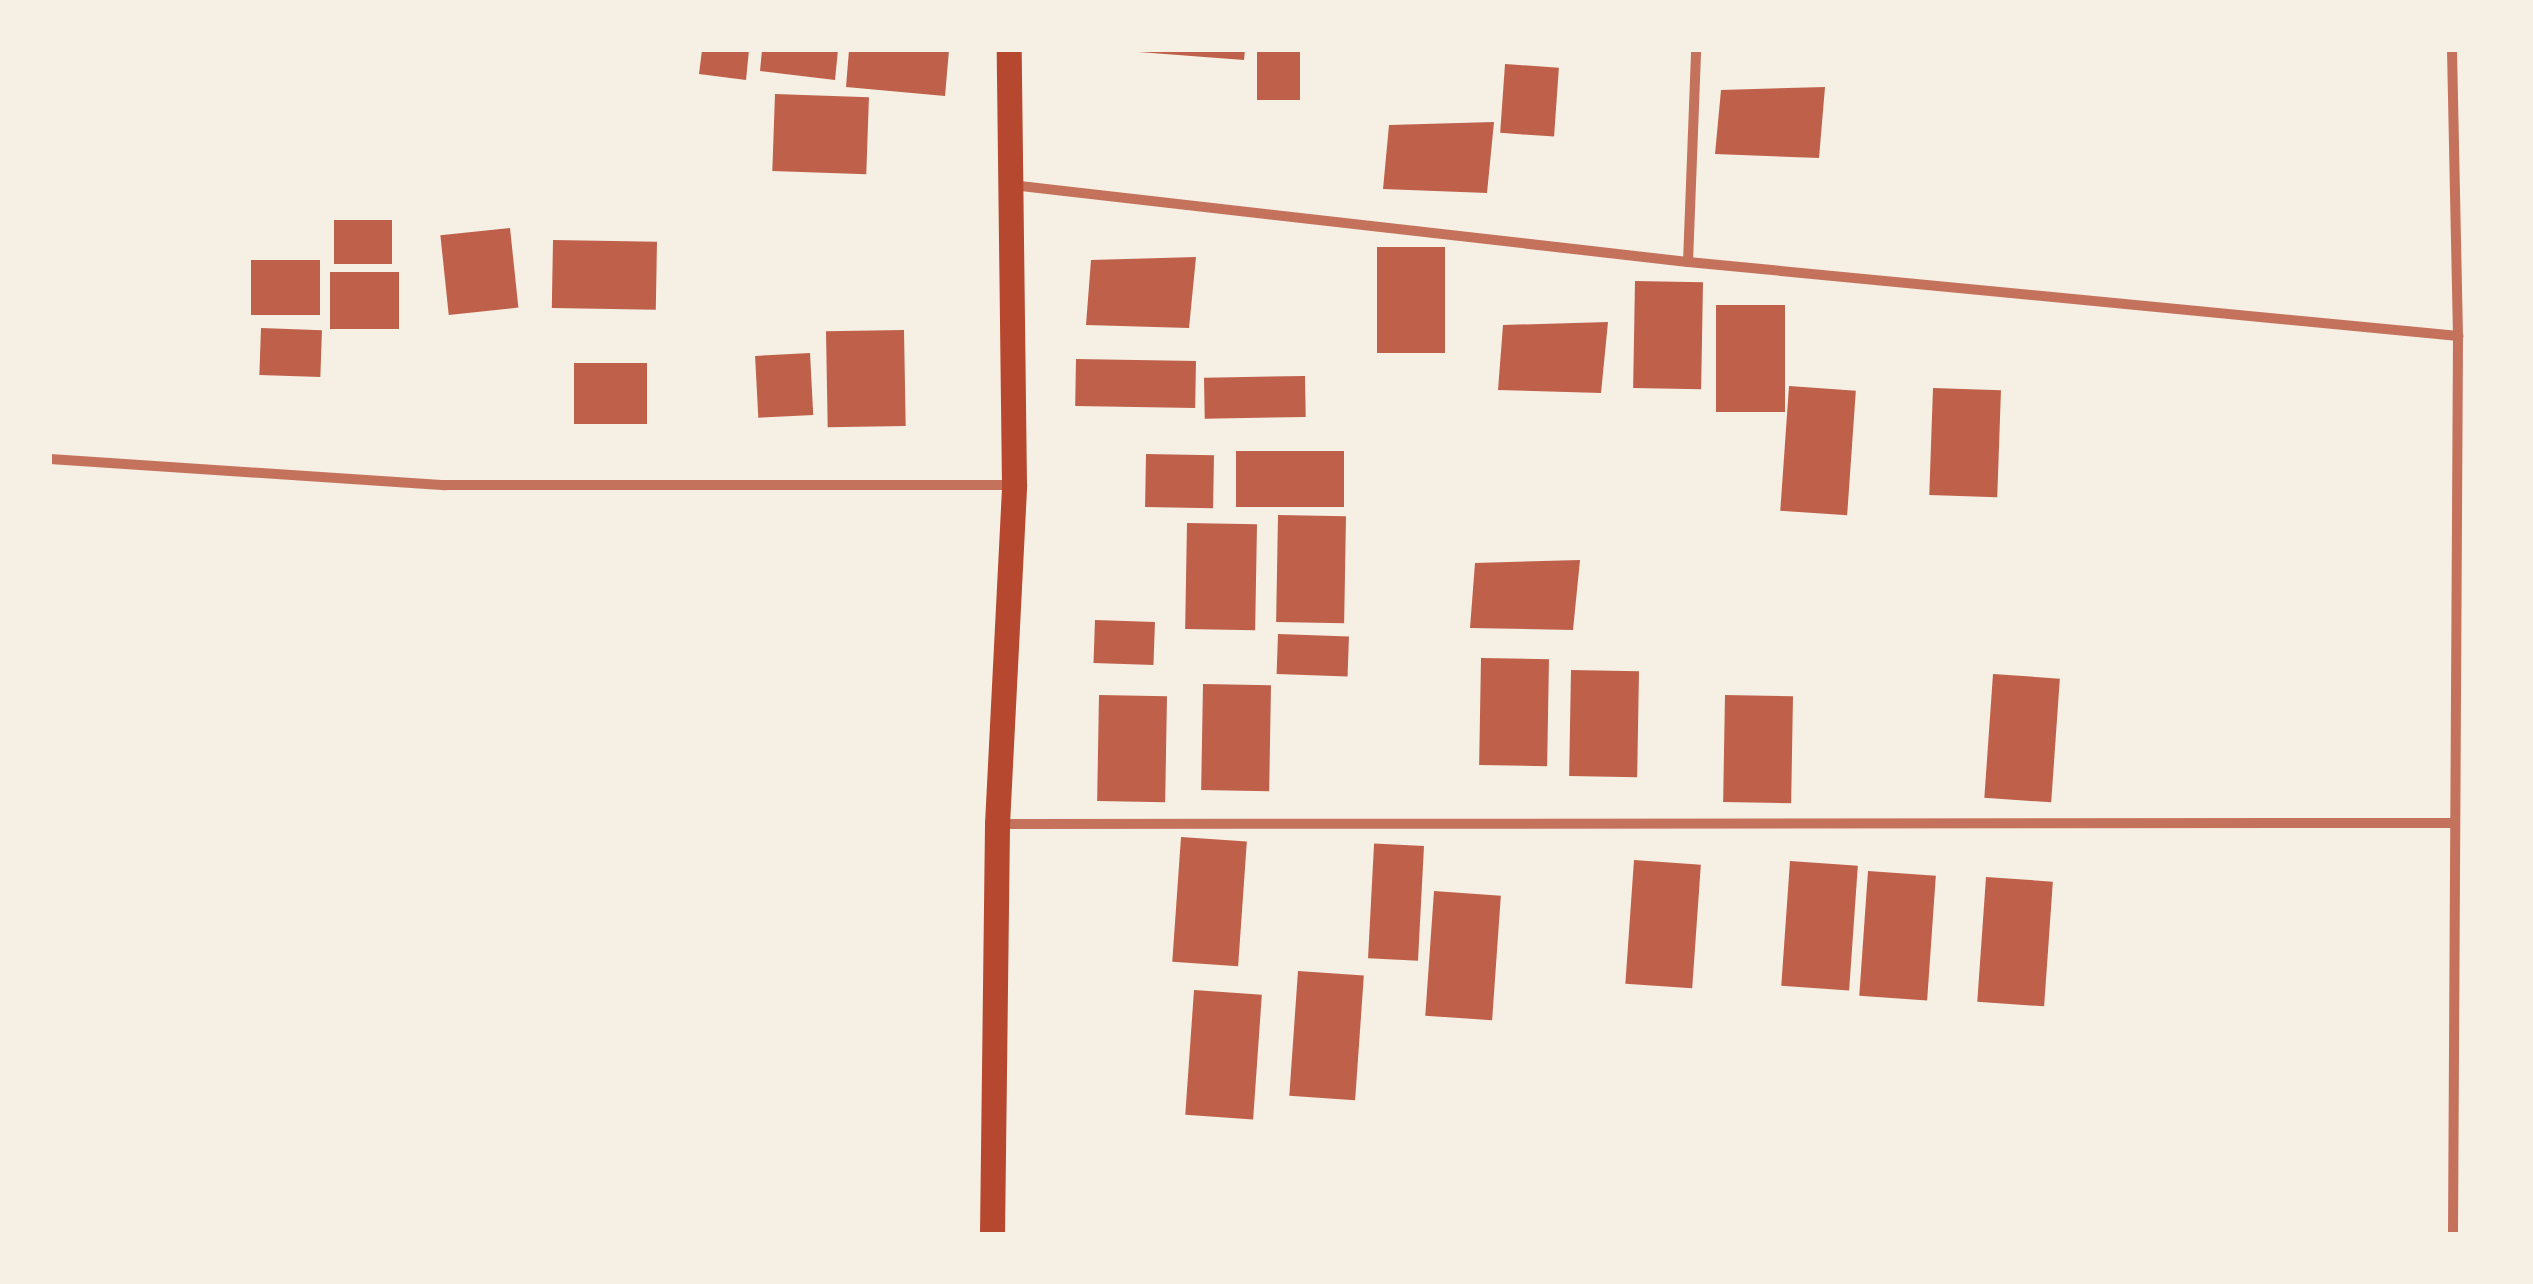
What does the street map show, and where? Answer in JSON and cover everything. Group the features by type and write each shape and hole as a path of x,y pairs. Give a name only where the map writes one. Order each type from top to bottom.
{"main road":[{"path":"992,1234 997,824 1014,485 1009,50"}],"street":[{"path":"1688,262 1696,50"},
{"path":"2452,50 2458,336 2452,1234"},
{"path":"1010,185 1688,262 2458,336"},
{"path":"50,459 445,484 1014,485"},
{"path":"997,824 2452,823"}],"building":[{"path":"702,50 749,50 746,80 699,74"},
{"path":"762,50 838,50 835,80 760,71"},
{"path":"849,50 949,50 945,96 846,87"},
{"path":"1112,50 1245,50 1244,60"},
{"path":"1257,50 1300,50 1300,100 1257,100"},
{"path":"1505,64 1559,68 1554,137 1500,133"},
{"path":"1825,87 1819,158 1715,154 1721,90"},
{"path":"775,94 869,97 866,174 772,171"},
{"path":"1494,122 1487,193 1383,189 1389,125"},
{"path":"334,220 392,220 392,264 334,264"},
{"path":"510,228 518,308 449,315 440,235"},
{"path":"553,240 657,242 656,310 552,308"},
{"path":"1377,247 1445,247 1445,353 1377,353"},
{"path":"1196,257 1189,328 1086,325 1091,260"},
{"path":"251,260 320,260 320,315 251,315"},
{"path":"330,272 399,272 399,329 330,329"},
{"path":"1635,281 1703,282 1701,389 1633,388"},
{"path":"1716,305 1785,305 1785,412 1716,412"},
{"path":"1608,322 1601,393 1498,390 1503,325"},
{"path":"261,328 322,330 320,377 259,375"},
{"path":"904,330 906,426 828,427 826,331"},
{"path":"810,353 813,415 758,418 755,356"},
{"path":"1076,359 1196,361 1195,408 1075,406"},
{"path":"574,363 647,363 647,424 574,424"},
{"path":"1305,376 1306,417 1205,419 1204,378"},
{"path":"1789,386 1856,391 1847,515 1780,511"},
{"path":"1933,388 2001,390 1997,497 1929,495"},
{"path":"1236,451 1344,451 1344,507 1236,507"},
{"path":"1146,454 1214,455 1213,508 1145,507"},
{"path":"1278,515 1346,516 1344,623 1276,622"},
{"path":"1187,523 1257,524 1255,630 1185,629"},
{"path":"1580,560 1573,630 1470,628 1475,563"},
{"path":"1095,620 1155,622 1153,665 1093,663"},
{"path":"1278,634 1349,636 1348,676 1277,674"},
{"path":"1481,658 1549,659 1547,766 1479,765"},
{"path":"1571,670 1639,671 1637,777 1569,776"},
{"path":"1993,674 2060,679 2051,802 1984,798"},
{"path":"1203,684 1271,685 1269,791 1201,790"},
{"path":"1099,695 1167,696 1165,802 1097,801"},
{"path":"1725,695 1793,696 1791,803 1723,802"},
{"path":"1181,837 1247,842 1238,966 1172,962"},
{"path":"1374,843 1424,846 1418,961 1368,958"},
{"path":"1634,860 1701,865 1692,988 1625,984"},
{"path":"1790,861 1858,866 1849,990 1781,986"},
{"path":"1868,871 1936,876 1927,1000 1859,996"},
{"path":"1986,877 2053,882 2044,1006 1977,1002"},
{"path":"1434,891 1501,896 1492,1020 1425,1016"},
{"path":"1298,971 1364,976 1355,1100 1289,1096"},
{"path":"1194,990 1262,995 1253,1119 1185,1115"}]}
